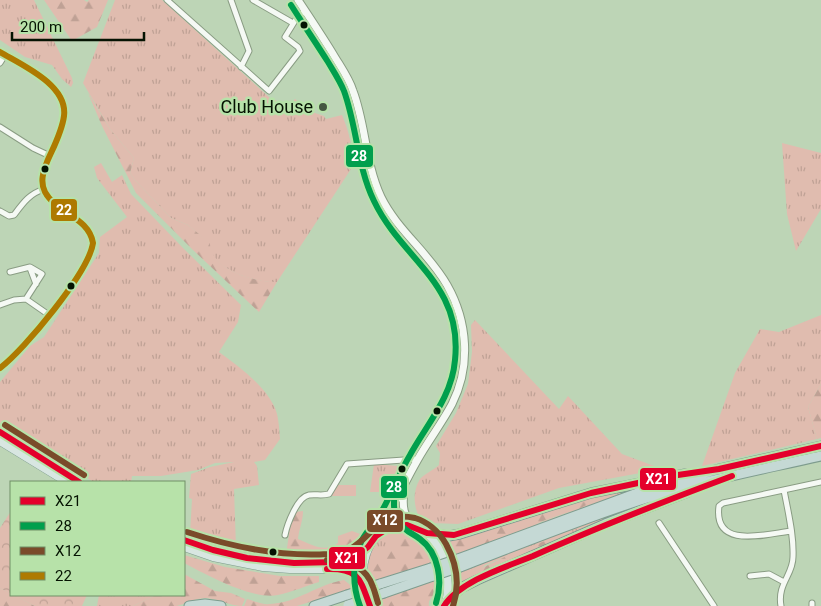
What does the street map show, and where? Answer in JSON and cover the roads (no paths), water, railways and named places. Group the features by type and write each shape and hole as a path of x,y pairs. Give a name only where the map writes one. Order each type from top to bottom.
{"highway":[{"path":"459,563 643,490 719,469 821,446"},
{"path":"347,606 384,593 432,572 649,498 727,477 821,456"},
{"path":"427,533 454,536 591,493 671,476 719,469"},
{"path":"445,604 461,588 476,580 604,524 727,477"},
{"path":"314,606 380,584 432,572"},
{"path":"189,606 205,604 221,606"}],"main road":[{"path":"185,540 213,550 247,558 294,563 344,561 359,554 368,547 376,536 418,459 451,405 458,391 465,360 463,324 458,306 442,277 394,218 382,197 370,166 361,115 353,89 344,71 298,0"},
{"path":"0,432 78,481"},
{"path":"0,441 65,481"},
{"path":"404,486 403,508 406,517 415,527"},
{"path":"376,536 398,525 415,527 427,533 439,548 445,567 448,584 445,604"},
{"path":"185,547 213,557 263,567 346,569 354,574 365,587"},
{"path":"368,547 363,566 369,605"}],"street":[{"path":"167,0 269,91 300,51 298,47 285,37 298,16 305,10"},
{"path":"231,0 249,51 241,68"},
{"path":"253,0 293,23"},
{"path":"0,63 3,54 52,85 63,99 63,122 43,172 42,181 50,198 89,231 94,244 88,258 49,315 11,360 0,368"},
{"path":"0,127 32,148 50,156"},
{"path":"0,211 9,216 14,215 27,197 44,188"},
{"path":"10,272 30,267 42,274 26,299"},
{"path":"30,267 36,284"},
{"path":"0,306 14,300 26,299 49,315"},
{"path":"285,535 292,514 303,498 307,495 329,494 347,464 418,459"},
{"path":"791,531 742,537 736,536 731,534 722,525 718,513 719,506 723,503 821,482"},
{"path":"781,606 780,597 784,582 794,559 784,490"},
{"path":"659,523 714,606"},
{"path":"750,576 769,574 784,582"}],"place":[{"name":"Club House","path":"323,107"}]}
